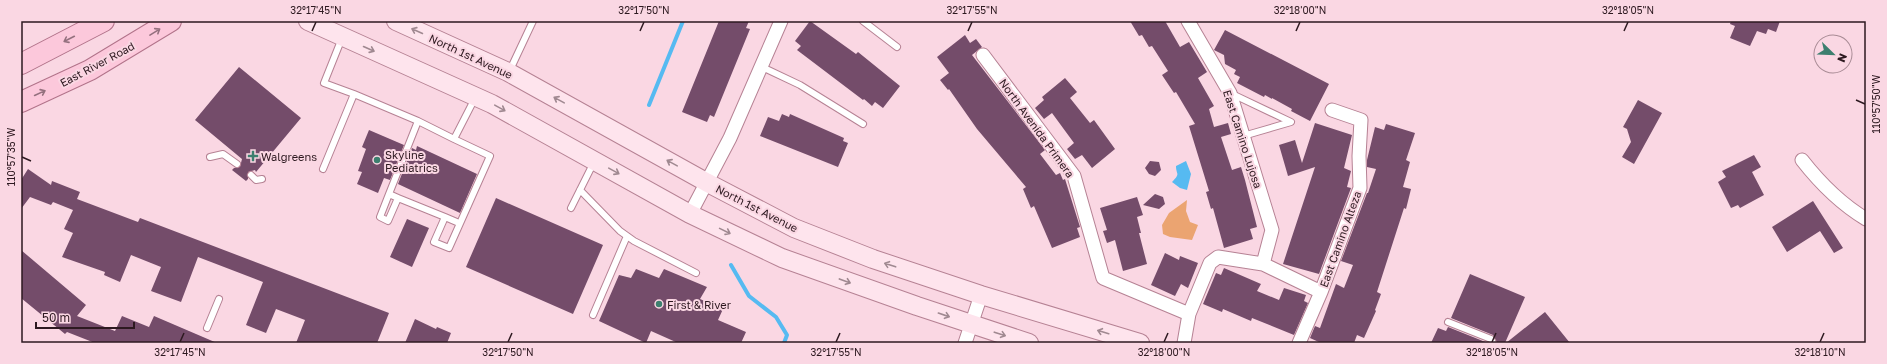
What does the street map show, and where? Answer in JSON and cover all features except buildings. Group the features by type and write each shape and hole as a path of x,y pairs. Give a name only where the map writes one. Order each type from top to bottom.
{"main road":[{"path":"21,64 104,21"},
{"name":"East River Road","path":"21,102 90,70 171,21"},
{"path":"308,21 476,96 690,214 782,258 1028,343"},
{"name":"North 1st Avenue","path":"396,21 509,73 706,182 794,228 872,259 982,295 1140,343"}],"street":[{"path":"690,214 730,138 760,66 781,21"},
{"name":"East Camino Lujosa","path":"1188,21 1230,93 1272,230 1263,264"},
{"name":"North Avenida Primera","path":"983,56 1074,176 1104,278 1189,314"},
{"name":"East Camino Alteza","path":"1299,343 1321,292 1360,188 1359,156 1361,120 1332,110"},
{"path":"1802,160 1817,179 1847,206 1866,219"},
{"name":"East Camino Alteza","path":"1184,343 1189,314 1210,263 1218,257 1263,264 1321,292"},
{"path":"965,343 982,295"}],"lane":[{"path":"509,73 533,21"},
{"path":"863,21 897,47"},
{"path":"343,37 324,83 418,121 490,156 449,248 434,242 445,217"},
{"path":"760,66 800,85 863,124"},
{"path":"1230,93 1291,122 1243,136"},
{"path":"323,169 354,94"},
{"path":"454,139 476,96"},
{"path":"398,198 388,221 380,217 418,121"},
{"path":"210,157 223,154 237,164"},
{"path":"571,208 595,161"},
{"path":"251,175 256,180 262,179"},
{"path":"580,190 620,231 696,274"},
{"path":"389,194 460,223"},
{"path":"593,315 627,236"},
{"path":"207,328 219,299"},
{"path":"1448,322 1491,339 1493,343"}],"shaded area":[{"path":"1187,200 1186,211 1190,222 1198,225 1192,240 1170,237 1163,234 1162,225 1169,213"}],"water":[{"path":"1186,161 1191,174 1187,190 1180,188 1172,182 1177,175 1176,166"}],"waterway":[{"path":"649,105 683,21"},
{"path":"731,265 749,296 776,317 787,335 784,343"}],"place":[{"name":"Walgreens","path":"253,156"},
{"name":"Skyline Pediatrics","path":"377,160"},
{"name":"First & River","path":"659,304"}]}
